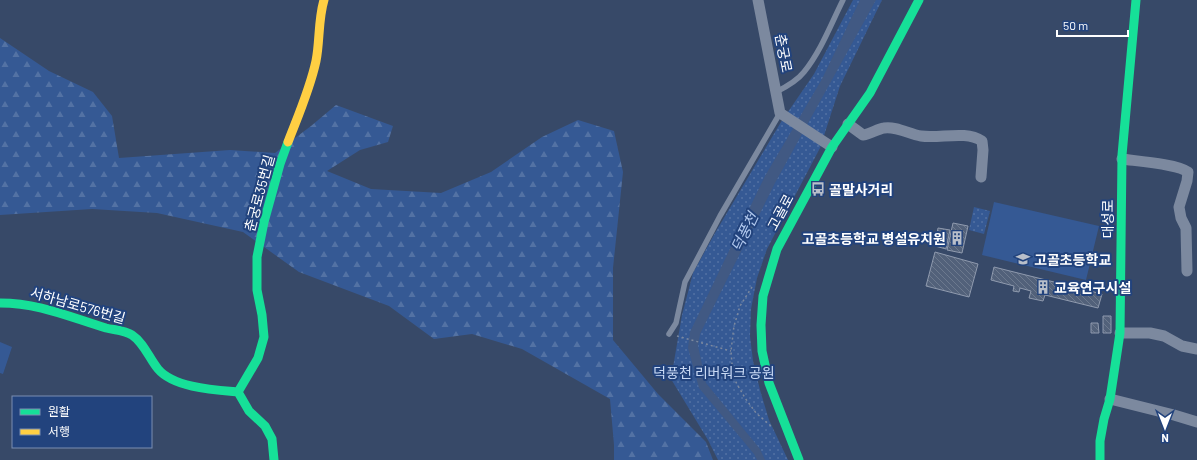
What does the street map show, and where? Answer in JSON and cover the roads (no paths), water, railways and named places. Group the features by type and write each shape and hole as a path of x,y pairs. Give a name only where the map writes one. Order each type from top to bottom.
{"street":[{"name":"춘궁로35번길","path":"238,392 258,358 264,337 262,315 257,290 257,257 264,222 280,164 309,87 316,60 321,10 324,0"},
{"name":"춘궁로","path":"758,0 780,113"},
{"name":"고골로","path":"799,460 769,383 762,351 761,325 763,296 777,249 832,147 870,93 919,0"},
{"name":"대성로","path":"1100,460 1100,441 1110,398 1120,333 1122,159 1136,0"},
{"path":"780,113 832,147"},
{"path":"848,124 863,135 869,135 884,128 898,129 921,136 968,136 977,138 982,141 983,150 981,177"},
{"path":"1122,159 1165,165 1184,169 1188,172 1179,207 1181,218 1186,228 1187,271"},
{"name":"서하남로576번길","path":"0,303 16,302 58,311 132,335 146,351 160,372 177,381 191,385 238,392"},
{"path":"1120,333 1150,333 1164,336 1182,346 1197,349"},
{"path":"238,392 249,411 265,426 272,439 274,460"},
{"path":"1110,398 1197,422"}],"lane":[{"path":"776,92 790,84 804,73 816,55 843,0"},
{"path":"669,334 676,323 685,282 720,216 780,113"}],"water":[{"name":"덕풍천","path":"860,0 876,0 775,183 700,334 698,346 706,383 760,449 765,460 757,460 754,454 699,388 688,348 690,332 765,176 822,79"}],"place":[{"name":"골말사거리","path":"818,189"},
{"name":"고골초등학교 병설유치원","path":"957,238"},
{"name":"고골초등학교","path":"1023,259"},
{"name":"교육연구시설","path":"1043,287"}],"park label":[{"name":"덕풍천 리버워크 공원","path":"714,372"}]}
